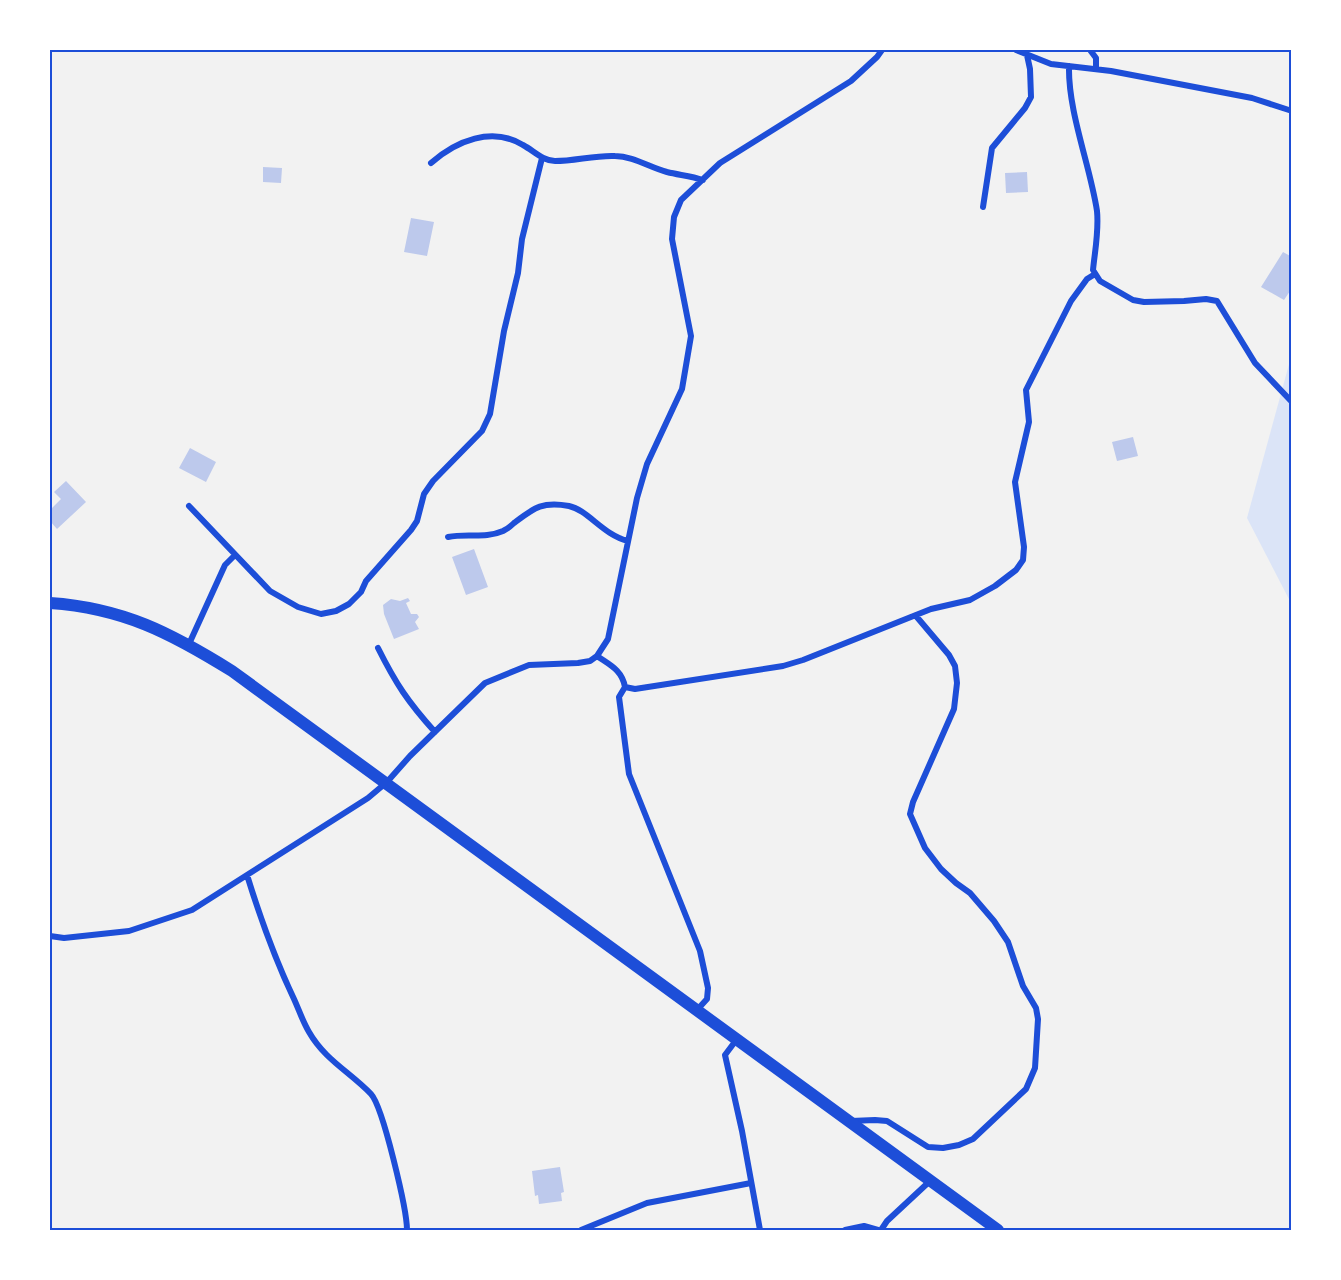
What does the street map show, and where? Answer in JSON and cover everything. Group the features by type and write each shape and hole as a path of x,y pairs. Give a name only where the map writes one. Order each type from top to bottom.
{"main road":[{"path":"50,603 116,613 157,628 189,644 271,698 998,1230"}],"street":[{"path":"50,936 64,938 129,931 192,910 368,798 387,782 485,682 529,665 578,663 590,661 597,656 608,639 637,498 647,464 682,388 691,336 672,239 674,217 681,200 720,163 851,81 882,50"},
{"path":"1016,50 1051,64 1096,69 1252,98 1292,111"},
{"path":"1090,50 1096,58 1096,69"},
{"path":"983,207 992,148 1025,108 1031,97 1027,55"},
{"path":"1069,66 1076,118 1097,213 1097,242 1093,270 1095,274 1100,281 1133,300 1174,302 1206,298 1217,301 1255,363 1292,402"},
{"path":"431,163 467,139 488,136 521,143 542,158 553,161 616,155 638,160 666,172 703,180"},
{"path":"189,506 270,591 298,607 321,614 336,611 349,604 411,530 417,521 424,494 482,431 489,414 504,332 518,273 522,239 542,158"},
{"path":"625,687 635,689 783,666 931,609 970,600 995,586 1016,570 1023,560 1024,547 1015,482 1029,422 1026,390 1071,302 1087,279 1095,274"},
{"path":"448,537 464,533 484,536 504,531 535,507 543,505 579,510 617,539 628,541"},
{"path":"189,644 225,565 236,555"},
{"path":"850,1121 887,1121 928,1147 943,1148 958,1145 973,1139 1026,1089 1035,1068 1038,1019 1036,1008 1023,986 1008,942 994,921 970,893 941,869 925,848 910,814 912,802 954,709 957,683 955,666 949,655 916,616"},
{"path":"378,648 396,684 435,732"},
{"path":"597,656 618,670 624,680 625,687 619,697 629,774 700,951 708,988 707,999 697,1010"},
{"path":"247,874 280,971 310,1033 333,1063 373,1095 383,1118 404,1199 407,1230"},
{"path":"737,1039 725,1055 742,1131 759,1230"},
{"path":"845,1230 864,1226 879,1230 930,1181"},
{"path":"581,1230 647,1203 751,1183"}],"shaded area":[{"path":"1291,357 1291,603 1247,518"}],"building":[{"path":"263,167 282,168 281,183 263,182"},
{"path":"1027,172 1028,192 1006,193 1005,173"},
{"path":"411,218 434,222 427,256 404,252"},
{"path":"1283,252 1292,257 1292,288 1284,300 1261,287"},
{"path":"1133,437 1138,456 1117,461 1112,442"},
{"path":"190,448 216,462 206,482 179,468"},
{"path":"66,481 86,502 57,529 50,521 50,510 61,499 54,492"},
{"path":"474,549 488,587 466,595 452,557"},
{"path":"408,598 410,601 406,603 411,614 417,614 419,617 415,622 419,629 394,639 384,614 383,605 391,599 400,601"},
{"path":"560,1167 564,1192 561,1193 562,1201 539,1204 538,1195 535,1196 532,1171"}]}
